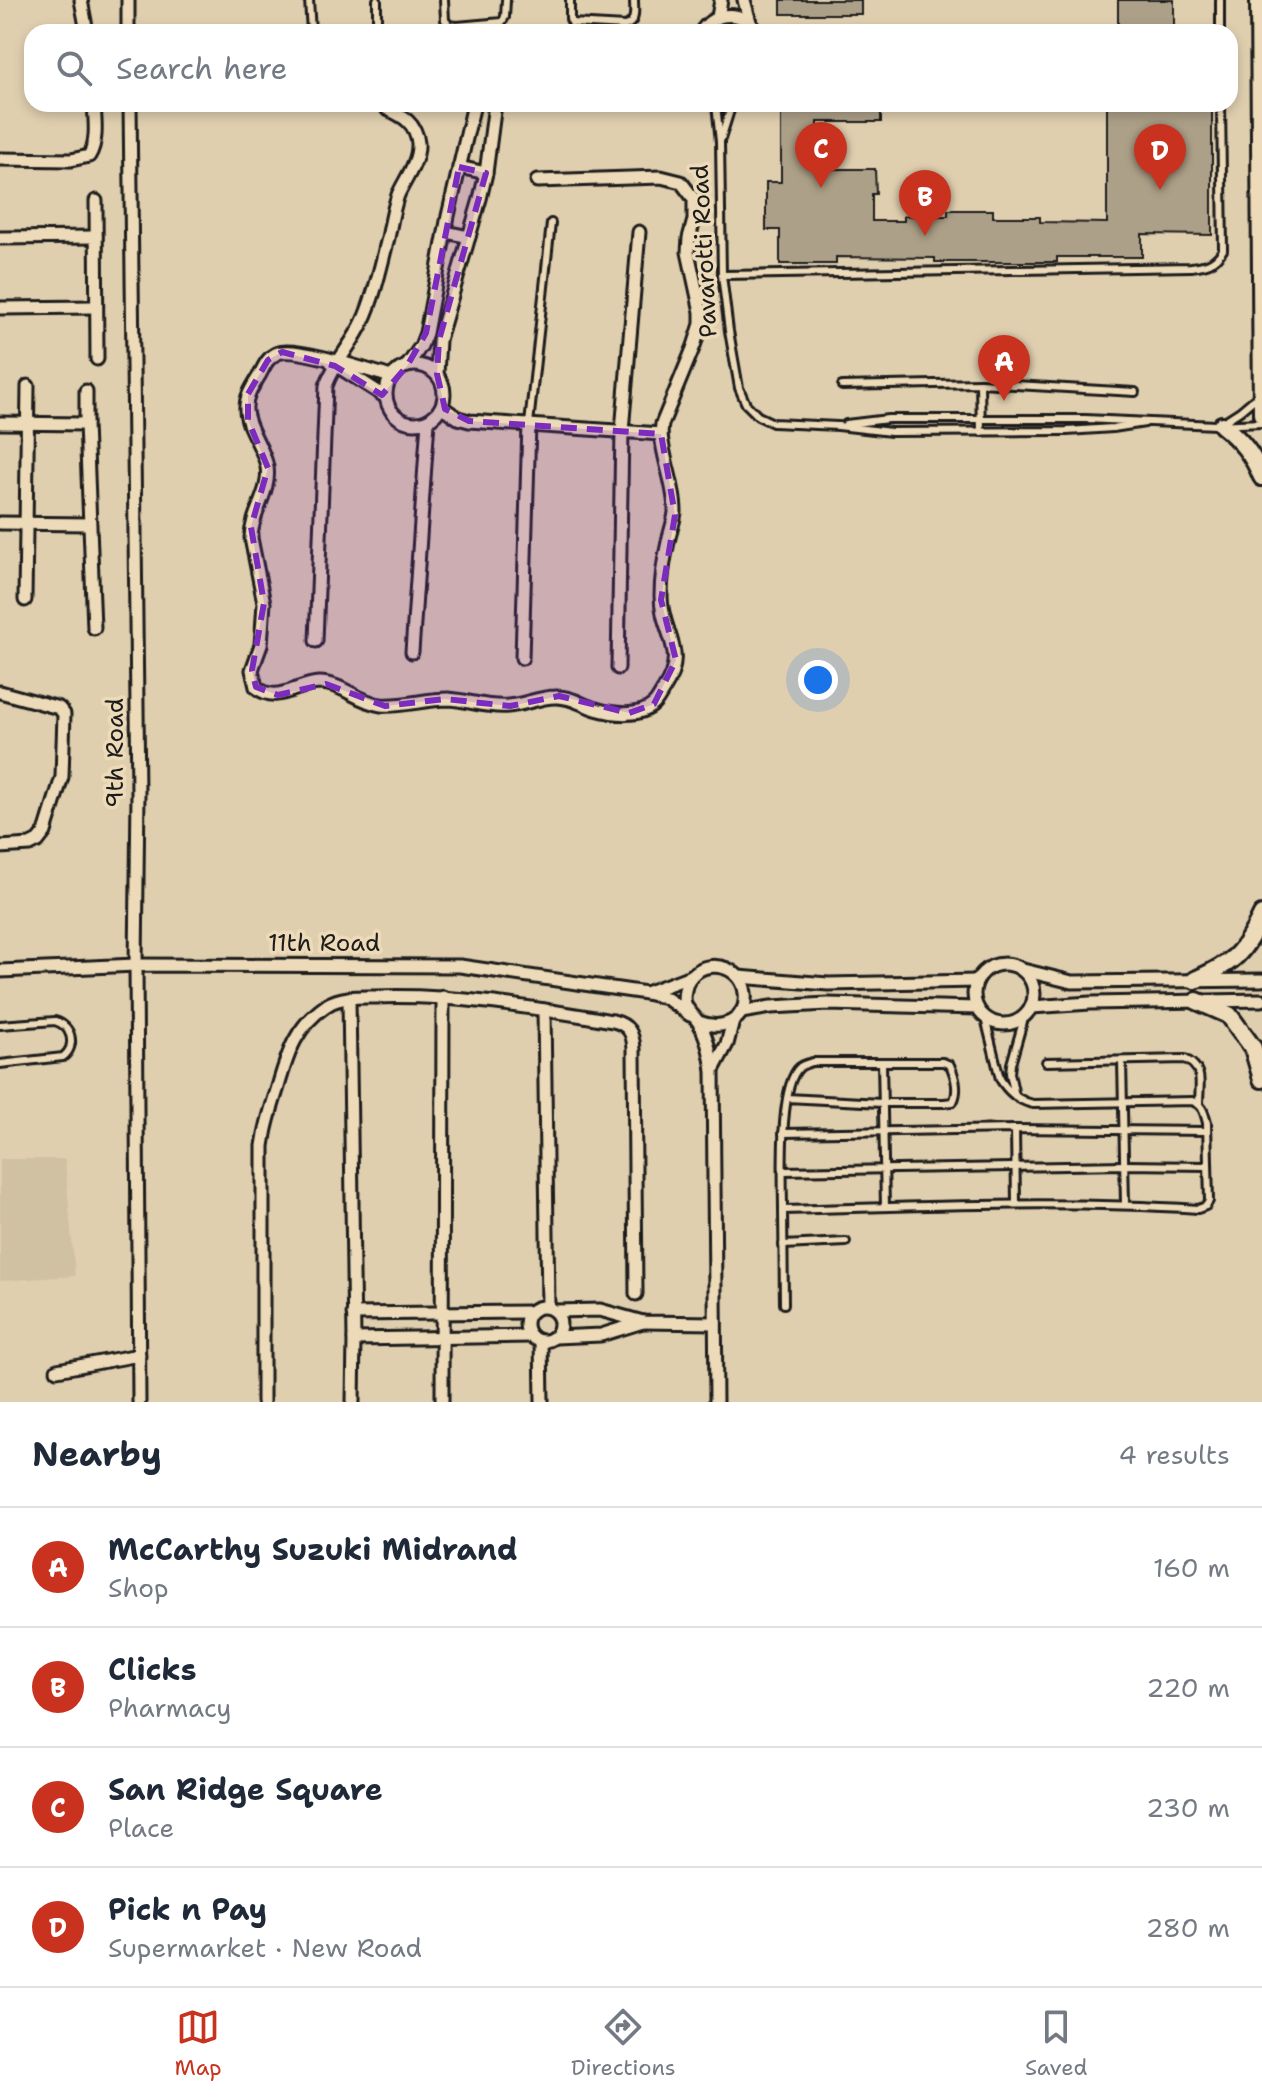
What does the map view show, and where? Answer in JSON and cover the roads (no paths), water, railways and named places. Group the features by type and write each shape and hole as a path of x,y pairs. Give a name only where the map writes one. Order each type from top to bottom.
{"main road":[{"path":"1259,0 1262,414"},
{"path":"1219,425 1247,448 1262,477"},
{"path":"1195,980 1224,967 1239,955 1250,941 1262,915"},
{"path":"1197,1001 1229,1015 1253,1048 1262,1079"}],"street":[{"path":"81,0 86,24"},
{"path":"128,0 128,24"},
{"path":"718,17 721,0"},
{"path":"744,0 753,24"},
{"path":"708,24 718,17 735,15 749,24"},
{"path":"0,159 71,160 89,156 95,133 94,112"},
{"name":"9th Road","path":"130,112 138,761 139,1402"},
{"path":"316,641 327,381 368,310 397,200 417,151 414,127 407,119 393,112"},
{"path":"407,366 426,333 472,112"},
{"path":"437,374 423,366 407,366 391,377 386,390 387,405 397,418 412,424 428,421 442,407 444,389 437,374 439,340 486,173 494,112"},
{"path":"459,167 486,173"},
{"path":"391,377 292,351 274,354 248,394 245,408 248,420 268,468 267,482 251,527 264,603 261,645 252,670 256,687 268,694 278,695 316,683 341,687 361,700 385,706 445,699 472,701 491,707 510,706 559,696 595,709 629,713 642,711 654,704 671,678 676,660 661,600 661,580 675,515 674,494 661,434 662,424 701,324 688,252 694,199 681,182 661,177 537,181"},
{"path":"96,201 97,359"},
{"path":"446,232 469,237"},
{"path":"618,668 622,431 639,232"},
{"path":"0,238 96,237"},
{"path":"0,308 96,307"},
{"path":"335,363 386,397"},
{"path":"25,600 28,386"},
{"path":"86,391 94,628"},
{"path":"442,407 463,419 661,434"},
{"path":"412,652 428,421"},
{"path":"0,423 86,424"},
{"path":"522,658 529,424"},
{"path":"0,523 89,524"},
{"path":"0,692 59,708 64,714 62,777 45,832 30,845 0,847"},
{"path":"1023,970 1032,980 1035,994 1032,1007 1024,1018 1012,1024 998,1024 985,1018 977,1008 974,994 977,981 985,970 997,964 1011,964 1072,982 1262,980"},
{"name":"11th Road","path":"0,971 136,965 460,966 646,993 666,998 694,1018"},
{"path":"713,1070 746,1001 745,988 739,977 729,968 715,965 702,968 691,976 685,988 684,1002 694,1018 713,1070 716,1402"},
{"name":"11th Road","path":"646,993 691,976"},
{"path":"739,977 828,984 977,981"},
{"path":"442,1402 443,997"},
{"path":"263,1402 263,1146 289,1049 308,1022 328,1004 349,998 443,997 623,1023 630,1029 634,1039 636,1294"},
{"path":"349,998 353,1402"},
{"path":"1032,1007 1262,1000"},
{"path":"694,1018 710,1027 722,1026 737,1017 771,1007 828,1004 977,1008"},
{"path":"544,1010 551,1309 558,1315 561,1324 555,1337"},
{"path":"353,1314 530,1312 538,1307 600,1310 643,1322 715,1323"},
{"path":"530,1312 526,1322 528,1332 536,1338 542,1402"},
{"path":"354,1339 442,1337 536,1338 546,1341 555,1337 601,1335 643,1322"},
{"path":"57,1370 139,1355"}],"lane":[{"path":"309,0 310,24"},
{"path":"377,0 377,24"},
{"path":"444,0 445,20 448,24"},
{"path":"480,24 502,22 506,0"},
{"path":"570,0 572,23 590,24"},
{"path":"631,24 634,20 634,0"},
{"path":"1220,0 1220,24"},
{"name":"Pavarotti Road","path":"717,112 722,275 739,388 746,404 758,416 773,423 838,426"},
{"name":"Pavarotti Road","path":"720,142 729,112"},
{"path":"722,275 1191,267 1209,264 1223,250 1221,112"},
{"path":"529,424 551,223"},
{"path":"980,383 981,432"},
{"path":"842,386 980,383 1135,392"},
{"path":"1219,425 1261,393"},
{"path":"838,426 888,419 1085,419 1219,425 1262,423"},
{"path":"838,426 891,432 981,432 1067,431 1145,423"},
{"path":"985,1018 1000,1079 1023,1102 1192,1101 1199,1104"},
{"path":"1015,1096 1011,1064 1024,1018"},
{"path":"0,1025 55,1021 68,1029 72,1040 63,1057 0,1064"},
{"path":"783,1210 1016,1203 1125,1204 1198,1209 1206,1206 1209,1201 1207,1131 1204,1112 1199,1104 1200,1072 1195,1064 1185,1059 1046,1062"},
{"path":"1122,1061 1125,1204"},
{"path":"784,1304 783,1133 787,1098 796,1072 802,1065 812,1062 943,1062 950,1065 954,1073 957,1095 953,1102 944,1103 787,1098"},
{"path":"882,1062 885,1207"},
{"path":"783,1133 1015,1129 1207,1131"},
{"path":"1015,1129 1016,1203"},
{"path":"783,1171 1208,1166"},
{"path":"783,1245 846,1242"}],"place":[{"name":"San Ridge Square","path":"821,188"},
{"name":"Pick n Pay","path":"1160,190"},
{"name":"Clicks","path":"925,236"},
{"name":"McCarthy Suzuki Midrand","path":"1004,401"}]}
